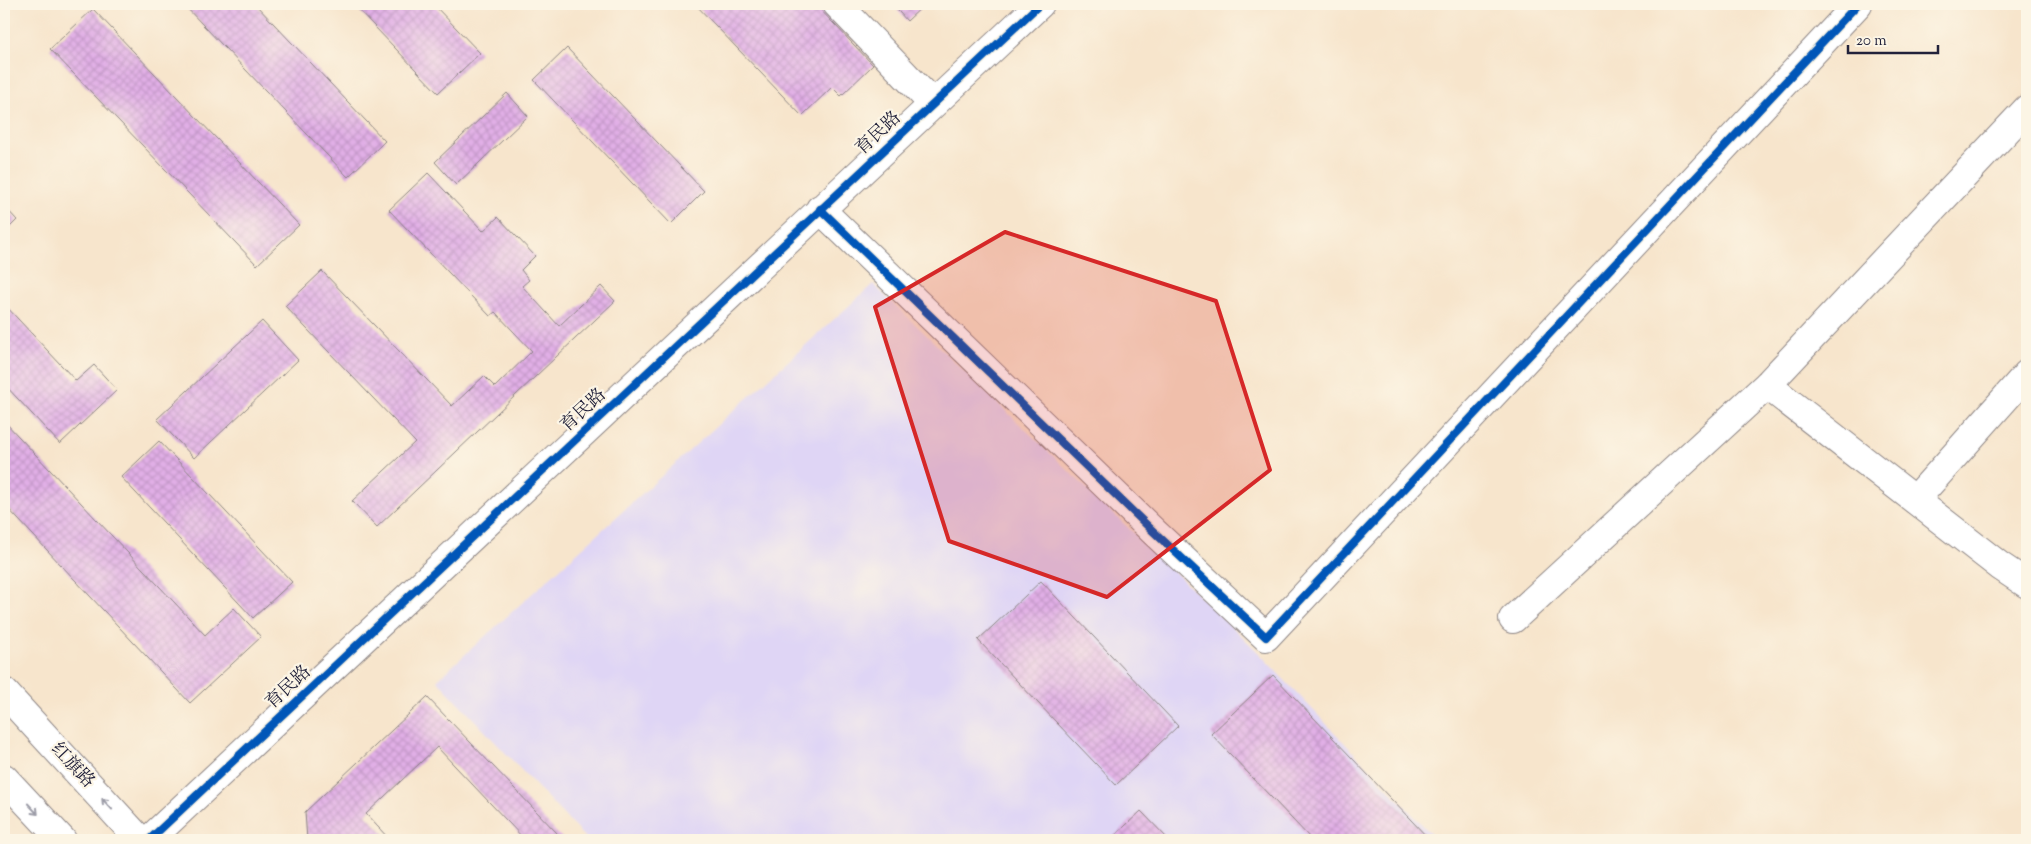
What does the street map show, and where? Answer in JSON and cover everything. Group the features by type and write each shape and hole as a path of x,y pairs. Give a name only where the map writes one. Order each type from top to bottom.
{"street":[{"path":"837,4 933,104"},
{"name":"育民路","path":"150,840 1040,4"},
{"path":"820,209 1266,637 1858,4"},
{"path":"1513,619 1767,385 2027,109"},
{"path":"1915,500 2027,374"},
{"path":"1767,385 2000,566 2027,584"},
{"name":"红旗路","path":"4,692 140,840"},
{"path":"4,778 62,840"}],"highlighted area":[{"path":"1005,232 1216,301 1270,470 1107,597 949,541 875,307"}],"shaded area":[{"path":"873,284 1253,647 1437,840 587,840 437,680"}],"building":[{"path":"183,4 255,4 385,141 348,177"},
{"path":"353,4 433,4 480,53 438,93"},
{"path":"695,4 815,4 873,65 841,96 832,87 802,116"},
{"path":"892,4 925,4 907,21"},
{"path":"93,9 299,225 257,265 50,49"},
{"path":"567,48 704,191 671,224 534,80"},
{"path":"507,93 528,116 456,185 435,162"},
{"path":"428,173 483,231 498,217 535,256 521,270 529,280 522,286 559,326 601,286 615,301 377,527 352,501 415,442 285,306 322,271 452,406 484,376 495,387 532,351 495,312 490,316 389,210"},
{"path":"4,206 17,220 4,233"},
{"path":"4,304 76,381 94,365 117,390 60,444 4,384"},
{"path":"262,321 298,360 194,458 157,419"},
{"path":"4,421 205,635 234,608 261,637 190,703 4,504"},
{"path":"159,441 292,582 253,618 121,477"},
{"path":"1041,581 1178,726 1116,785 978,640"},
{"path":"1273,675 1430,840 1312,840 1211,734"},
{"path":"427,697 564,840 525,840 437,747 366,814 390,840 307,840 305,812"},
{"path":"1141,811 1169,840 1110,840"}],"cycle path":[{"path":"149,840 1040,4"},
{"path":"820,209 1154,532 1266,637 1858,4"}]}
